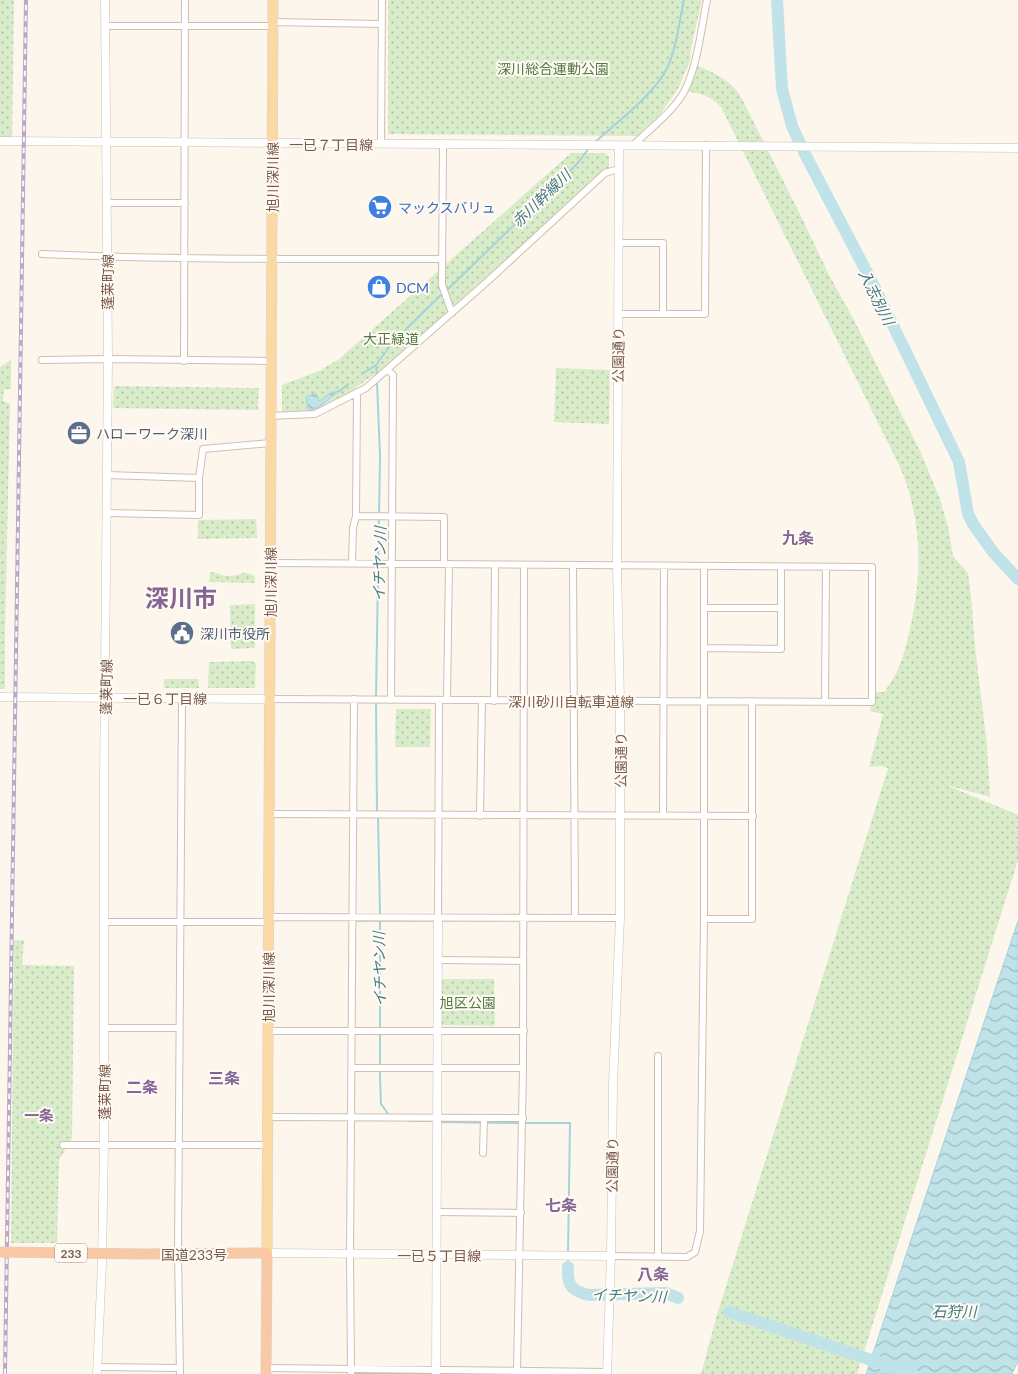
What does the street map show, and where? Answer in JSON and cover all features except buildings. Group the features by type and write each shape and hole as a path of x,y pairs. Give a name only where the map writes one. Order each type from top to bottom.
{"highway":[{"name":"国道233号","path":"0,1252 267,1253"},
{"path":"266,1371 267,1253"}],"main road":[{"name":"旭川深川線","path":"267,1253 273,0"}],"street":[{"name":"蓬莱町線","path":"97,1371 104,1145 104,781 108,359 105,0"},
{"path":"184,361 185,0"},
{"path":"381,144 382,0"},
{"path":"632,146 670,109 684,91 692,69 707,0"},
{"path":"106,26 382,24"},
{"name":"一已７丁目線","path":"0,142 1018,148"},
{"path":"443,144 442,285 452,313"},
{"path":"619,314 705,314 706,145"},
{"name":"公園通り","path":"607,1373 613,1094 620,918 620,701 617,566 619,146"},
{"path":"270,416 315,414 366,388 556,220 605,173 619,169"},
{"path":"106,203 185,203"},
{"path":"619,243 663,243 663,314"},
{"path":"42,254 185,258 442,259"},
{"path":"42,360 271,361"},
{"path":"388,370 393,375 391,517 392,700"},
{"path":"352,563 353,528 356,516 357,392"},
{"path":"107,513 199,515 199,478 203,449 270,443"},
{"path":"107,476 199,478"},
{"path":"356,516 444,517 447,700"},
{"path":"270,564 392,563 826,567 825,702"},
{"path":"494,701 495,565"},
{"path":"515,1372 524,1068 522,961 524,565"},
{"path":"573,566 576,816 575,918"},
{"path":"663,815 664,566"},
{"path":"611,1256 688,1257 695,1252 700,1231 704,919 704,566"},
{"path":"704,648 781,649 781,567"},
{"name":"深川砂川自転車道線","path":"270,699 872,702 872,567 826,567"},
{"path":"704,608 781,608"},
{"name":"一已６丁目線","path":"0,697 270,699"},
{"path":"97,1371 180,1371 178,1253 182,699"},
{"path":"351,1372 350,1254 354,699"},
{"path":"436,1372 440,700"},
{"path":"480,816 482,700"},
{"path":"704,919 752,919 752,701"},
{"path":"269,814 753,816"},
{"path":"105,922 180,922 353,917 620,918"},
{"path":"438,960 522,961"},
{"path":"104,1028 179,1028"},
{"path":"268,1031 524,1032"},
{"path":"658,1056 658,1256"},
{"path":"352,1068 524,1068"},
{"path":"267,1118 523,1118"},
{"path":"483,1153 484,1118"},
{"path":"63,1145 268,1145"},
{"path":"436,1212 521,1213"},
{"name":"一已５丁目線","path":"267,1253 611,1256"},
{"path":"266,1371 607,1373"}],"green space":[{"path":"0,0 14,0 12,142 0,141"},
{"name":"深川総合運動公園","path":"388,0 702,0 691,48 690,61 678,89 659,116 637,136 388,134"},
{"path":"694,64 731,84 740,95 829,275 854,320 921,453 940,499 948,527 953,556 968,573 987,745 990,797 946,785 1018,815 1018,860 857,1374 701,1374 716,1318 888,768 881,766 869,767 883,714 870,711 874,692 885,692 897,672 906,644 917,587 918,547 916,527 913,506 900,467 721,107 704,95 684,91"},
{"name":"大正緑道","path":"571,153 604,153 609,156 609,168 385,367 348,393 316,412 282,412 282,385 319,371 339,359"},
{"path":"11,360 11,389 4,390 3,401 10,404 5,689 0,689 0,367"},
{"path":"556,368 610,370 609,424 554,422"},
{"path":"114,386 259,388 258,410 113,408"},
{"path":"256,519 257,538 198,539 198,520"},
{"path":"210,572 228,576 246,573 255,576 255,583 209,582"},
{"path":"255,604 255,648 231,649 230,605"},
{"path":"251,661 256,663 255,688 208,688 209,662"},
{"path":"164,679 198,679 199,688 164,688"},
{"path":"396,709 431,709 430,747 395,747"},
{"path":"14,940 24,940 22,965 74,966 72,1138 59,1160 57,1243 11,1243"},
{"name":"旭区公園","path":"442,979 494,979 495,1026 442,1025"}],"water":[{"path":"332,392 335,394 319,407 310,410 308,408 306,397 316,393 319,401"},
{"name":"石狩川","path":"1018,921 1018,1361 1012,1374 866,1374"}],"waterway":[{"name":"赤川幹線川","path":"594,143 634,108 661,78 673,52 684,0"},
{"name":"入志別川","path":"777,0 782,89 792,126 873,284 959,462 968,514 993,552 1018,579"},
{"name":"赤川幹線川","path":"446,291 577,164 589,148"},
{"name":"赤川幹線川","path":"362,374 376,365 393,342 442,294"},
{"name":"イチヤン川","path":"376,365 377,377"},
{"name":"イチヤン川","path":"376,697 380,456 377,382"},
{"name":"赤川幹線川","path":"332,394 348,384"},
{"name":"イチヤン川","path":"376,702 377,812"},
{"name":"イチヤン川","path":"378,817 380,914"},
{"name":"イチヤン川","path":"380,919 381,1104 389,1115"},
{"name":"イチヤン川","path":"410,1121 435,1121"},
{"name":"イチヤン川","path":"439,1122 520,1123"},
{"name":"イチヤン川","path":"524,1123 570,1123 568,1252"},
{"name":"イチヤン川","path":"568,1257 568,1267"},
{"name":"イチヤン川","path":"568,1267 568,1278 571,1286 589,1295 666,1293 678,1298"},
{"name":"イチヤン川","path":"729,1312 913,1374"}],"railway":[{"path":"5,1374 26,0"}],"place":[{"name":"マックスバリュ","path":"380,207"},
{"name":"DCM","path":"379,287"},
{"name":"ハローワーク深川","path":"79,433"},
{"name":"深川市役所","path":"182,633"}],"district":[{"name":"九条","path":"798,537"},
{"name":"深川市","path":"181,597"},
{"name":"三条","path":"224,1077"},
{"name":"二条","path":"142,1086"},
{"name":"一条","path":"39,1115"},
{"name":"七条","path":"561,1204"},
{"name":"八条","path":"653,1273"}]}
